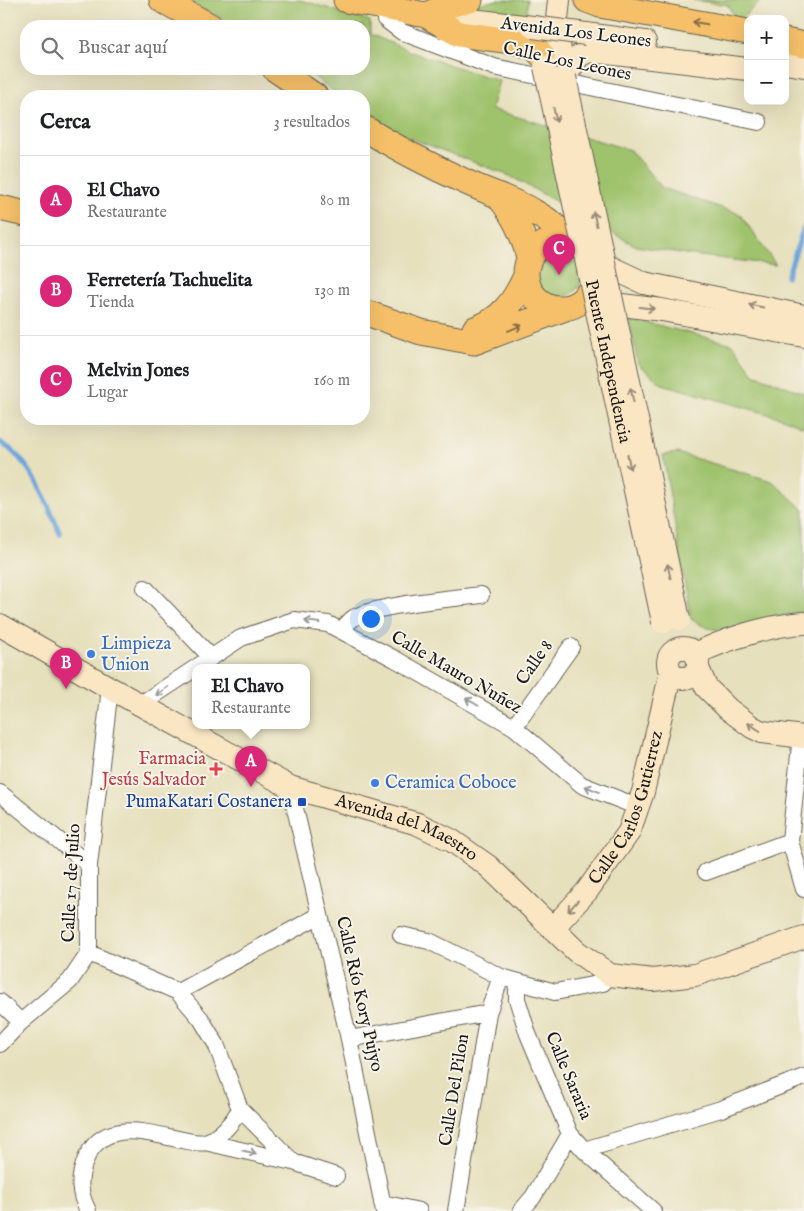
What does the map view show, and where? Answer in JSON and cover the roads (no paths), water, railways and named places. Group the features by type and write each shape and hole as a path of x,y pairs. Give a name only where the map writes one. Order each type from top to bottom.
{"main road":[{"path":"162,0 199,20"},
{"name":"Avenida Los Leones","path":"346,0 426,15 533,27 744,55"},
{"path":"426,15 452,4 470,0"},
{"path":"544,0 540,40 551,67"},
{"path":"551,67 559,0"},
{"path":"587,0 600,5 744,31"},
{"path":"426,15 459,34 519,42 535,48 551,67"},
{"path":"789,42 804,45"},
{"path":"551,67 590,51 744,69"},
{"path":"789,64 804,66"},
{"name":"Puente Independencia","path":"551,67 671,620 685,660 706,687 728,709 752,727 762,732 802,736"},
{"path":"284,75 306,90"},
{"path":"789,76 804,78"},
{"path":"370,131 436,168 500,198 520,204 556,227 590,258 594,276 592,285 573,304 474,342 421,332 370,314"},
{"path":"500,198 518,223 533,296 542,304 553,308 573,304 662,310 804,336"},
{"path":"0,208 20,213"},
{"path":"452,338 486,325 504,314 517,295 536,248 546,242 557,239 577,245 612,268 644,283 804,316"},
{"path":"685,660 714,645 790,624 804,622"},
{"name":"Avenida del Maestro","path":"0,625 290,787 418,824 451,840 488,866 576,951 610,975 630,979 653,980 696,975 804,936"},
{"name":"Calle Carlos Gutierrez","path":"553,928 587,891 629,832 685,660"}],"street":[{"name":"Calle Los Leones","path":"386,9 385,19 402,32 494,67 758,122"},
{"path":"145,588 210,656"},
{"path":"341,631 355,618 366,614 481,595"},
{"name":"Calle Mauro Nuñez","path":"198,664 240,638 294,620 328,624 395,659 514,727 582,785 638,807"},
{"name":"Calle 8","path":"514,727 571,647"},
{"name":"Calle Mauro Nuñez","path":"141,704 192,669"},
{"name":"Calle 17 de Julio","path":"0,1044 20,1022 70,981 89,953 89,866 110,688"},
{"path":"802,736 790,841 804,889"},
{"name":"Calle Río Kory Pujyo","path":"290,787 349,1039 383,1207"},
{"path":"0,794 89,866"},
{"path":"706,872 790,841"},
{"path":"178,992 320,915"},
{"path":"401,935 429,941 502,977 554,992 603,983 610,975"},
{"path":"89,953 178,992 201,1018 216,1044 240,1108 293,1162"},
{"name":"Calle Del Pilon","path":"456,1211 488,1013 502,977"},
{"name":"Calle Sararia","path":"518,982 517,999 528,1034 570,1134 584,1150 653,1211"},
{"path":"0,1002 20,1022"},
{"path":"349,1039 488,1013"},
{"path":"584,1150 721,1109 804,1077"},
{"path":"205,1142 224,1130 240,1108"},
{"path":"88,1211 81,1198 79,1176 95,1144 106,1135 126,1130 205,1142 293,1162 336,1176"},
{"path":"521,1211 533,1197 570,1134"},
{"path":"383,1207 419,1211"}],"waterway":[{"path":"787,277 804,227"},
{"path":"0,442 11,450 30,471 44,495 60,534"}],"place":[{"name":"Melvin Jones","path":"559,275"},
{"name":"Limpieza Union","path":"91,654"},
{"name":"Ferretería Tachuelita","path":"66,689"},
{"name":"Farmacia Jesús Salvador","path":"216,769"},
{"name":"Ceramica Coboce","path":"375,783"},
{"name":"El Chavo","path":"251,787"},
{"name":"PumaKatari Costanera","path":"302,802"}]}
